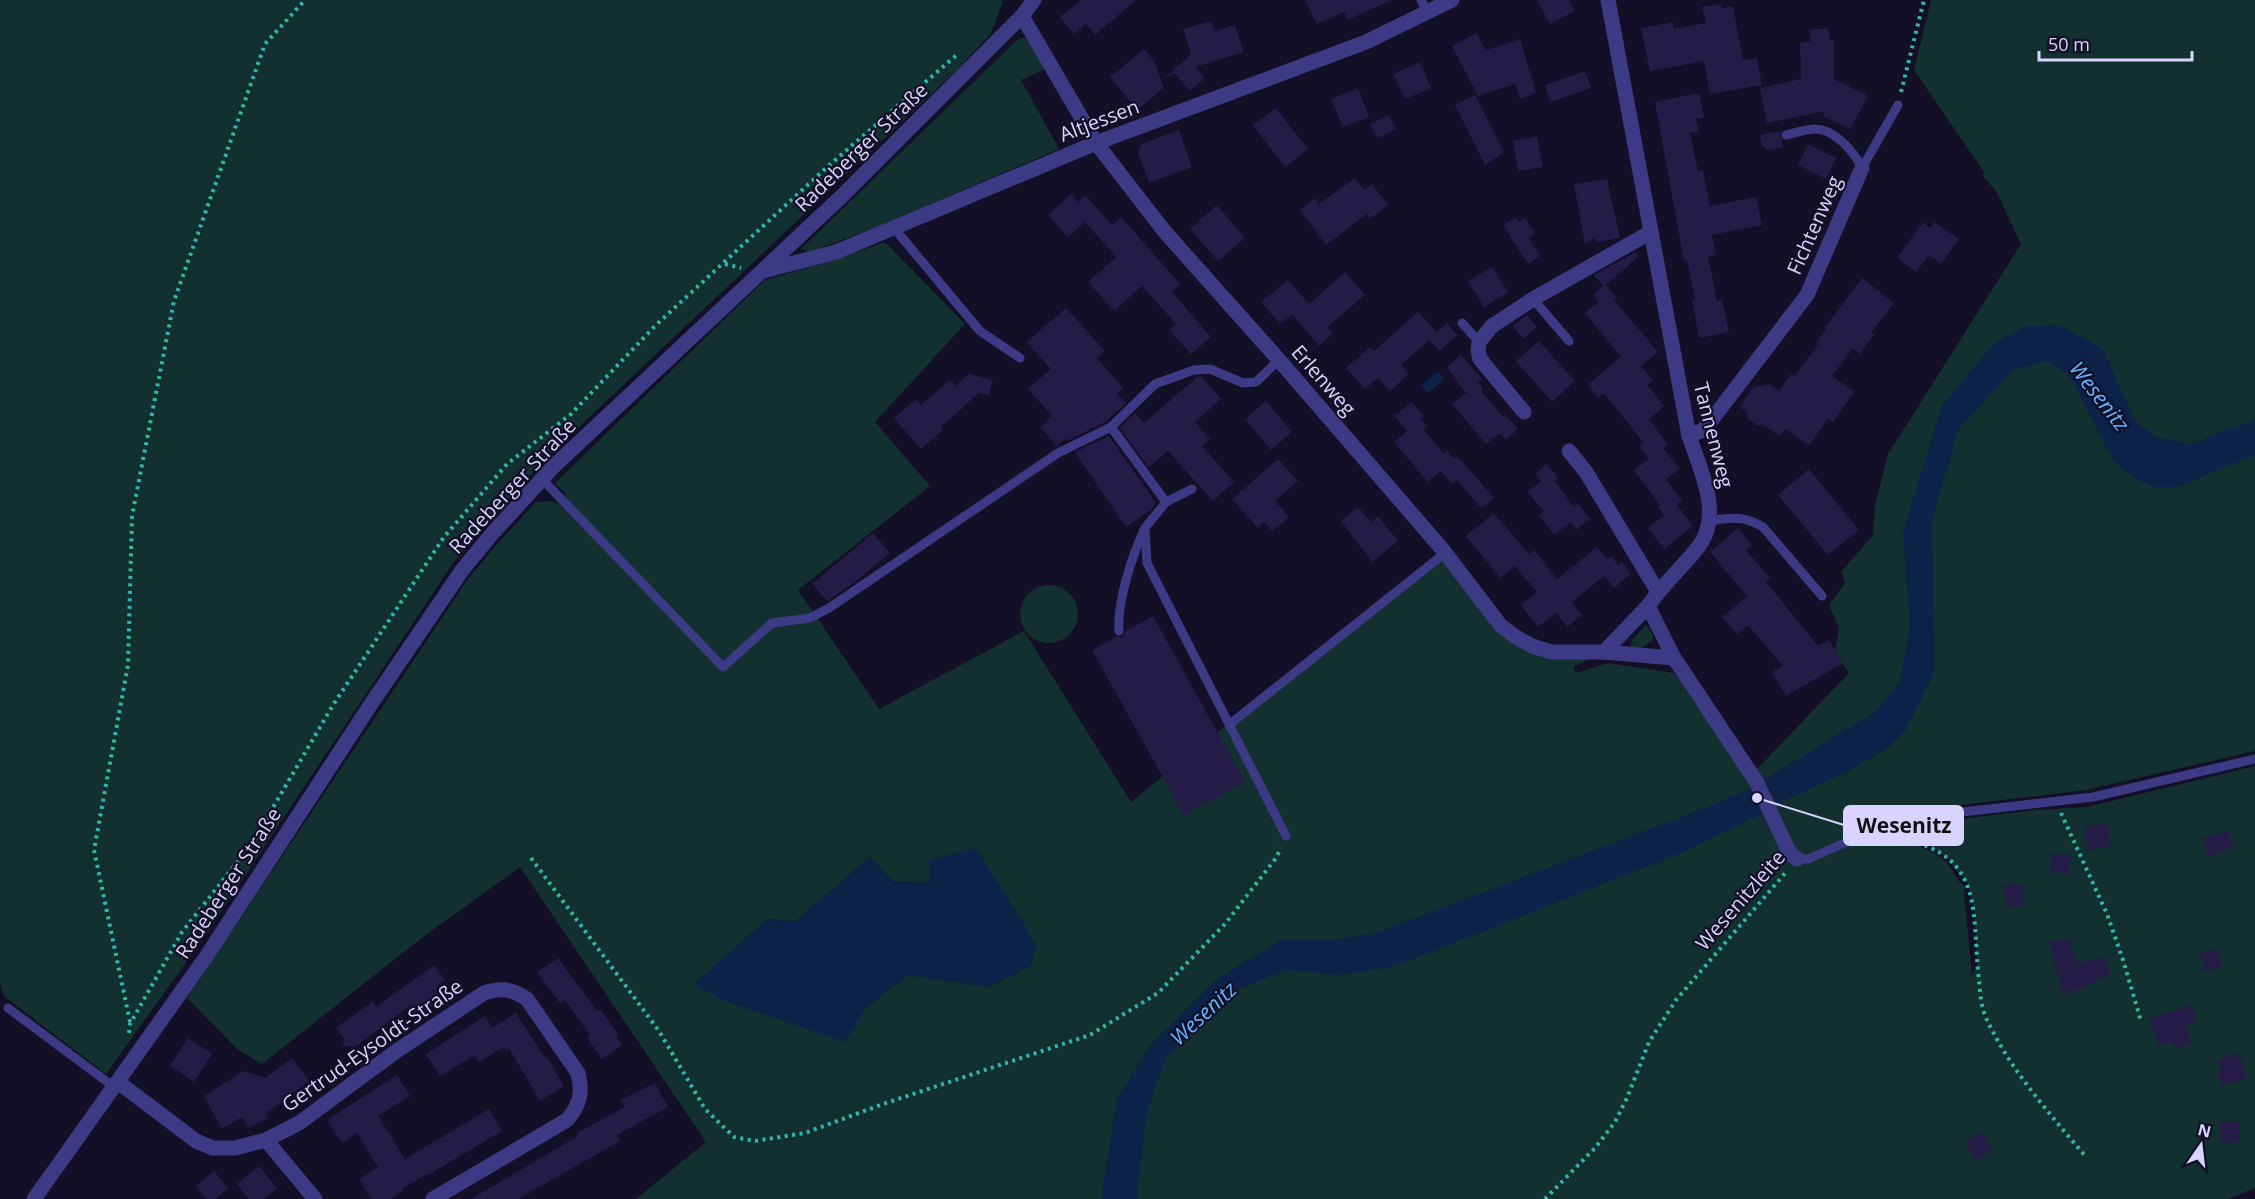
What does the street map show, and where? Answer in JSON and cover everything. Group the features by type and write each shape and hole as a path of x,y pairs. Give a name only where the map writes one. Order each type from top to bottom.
{"street":[{"name":"Radeberger Straße","path":"33,1199 206,957 371,704 463,569 490,535 542,479 841,197 1022,16 1034,0"},
{"name":"Altjessen","path":"760,272 836,252 1096,142 1366,42 1424,6 1452,0"},
{"name":"Tannenweg","path":"1608,0 1689,435 1709,497 1709,521 1701,544 1648,606"},
{"name":"Erlenweg","path":"1022,16 1096,142 1165,232 1445,553 1501,626 1532,646 1551,652 1604,652 1674,658"},
{"name":"Fichtenweg","path":"1689,435 1702,430 1710,422 1807,295 1862,168"},
{"path":"1524,412 1480,359 1479,342 1492,326 1533,299 1651,232"},
{"path":"1569,450 1586,472 1658,592"},
{"path":"1604,652 1648,606 1674,658 1756,781 1789,852 1797,859"},
{"name":"Gertrud-Eysoldt-Straße","path":"116,1084 196,1141 213,1148 235,1148 266,1140 299,1123 398,1050 484,993 495,989 515,991 527,999 578,1073 581,1084 579,1104 567,1120 433,1199"},
{"path":"266,1140 315,1199"}],"lane":[{"name":"Fichtenweg","path":"1862,168 1898,105"},
{"path":"1786,135 1818,129 1840,140 1855,154 1862,168"},
{"path":"894,228 980,331 1020,358"},
{"path":"1533,299 1569,341"},
{"path":"1462,323 1479,342"},
{"path":"542,479 723,667 772,623 810,618 829,608 1058,453 1111,427 1155,384 1178,374 1210,369 1243,383 1256,382 1279,360"},
{"path":"1111,427 1166,502"},
{"path":"1119,631 1118,618 1134,551 1146,528 1166,502 1192,489"},
{"path":"1709,521 1735,517 1750,519 1763,526 1822,596"},
{"path":"1146,528 1147,563 1286,836"},
{"path":"1230,724 1445,553"},
{"name":"Wesenitzleite","path":"1797,859 1808,859 1863,836 1937,815 2056,801 2130,789 2255,759"},
{"path":"8,1008 116,1084"}],"path":[{"path":"130,1024 94,850 128,665 132,516 174,301 265,44 305,0"},
{"path":"1898,105 1924,0"},
{"path":"2056,801 2107,914 2141,1021"},
{"path":"531,858 659,1031 705,1109 734,1137 755,1141 805,1133 883,1104 1090,1035 1158,993 1224,924 1276,858 1286,836"},
{"path":"1897,838 1933,848 1947,858 1968,884 1974,909 1981,1000 1987,1019 2024,1082 2086,1157"},
{"name":"Wesenitzleite","path":"1545,1199 1595,1148 1615,1122 1649,1042 1676,1000 1797,859"}],"green space":[{"path":"0,0 1001,0 1003,2 991,33 960,67 546,458 482,528 453,563 203,939 106,1074 4,996 0,983"},
{"path":"1931,0 2255,0 2255,751 2086,790 1935,808 1872,828 1873,843 1911,845 1930,851 1946,862 1966,887 1964,892 1972,976 1977,965 1974,910 1968,884 1947,858 1933,848 1936,822 2035,810 2087,807 2255,766 2255,1188 2228,1199 636,1199 706,1142 520,867 423,937 262,1064 238,1050 187,998 468,579 498,543 536,502 550,501 560,504 566,494 555,483 765,280 885,242 965,324 875,422 930,486 798,590 879,709 1024,631 1131,802 1443,550 1501,626 1532,646 1604,652 1573,667 1576,673 1608,663 1674,673 1747,778 1762,777 1757,769 1849,673 1835,653 1839,628 1829,605 1845,583 1841,572 1873,535 1875,505 1888,454 2021,244 1996,191 1983,176 1984,172 1914,70","holes":["870,857 893,882 930,883 989,987 908,975 865,1008 844,1042 767,919 795,922"]},
{"path":"1027,37 1047,68 1021,80 1059,149 872,229 809,252 801,249 1018,39"},
{"path":"1043,585 1055,585 1070,593 1078,608 1078,620 1070,635 1055,643 1043,643 1028,635 1020,620 1020,608 1028,593"},
{"path":"1646,625 1653,635 1652,641 1639,649 1631,647 1632,640"}],"water":[{"path":"2059,325 2103,349 2135,421 2156,437 2193,444 2248,423 2255,418 2255,454 2178,487 2154,487 2134,478 2113,460 2070,377 2047,361 2013,370 1959,428 1932,519 1934,674 1906,730 1889,747 1847,772 1776,804 1764,780 1876,711 1900,681 1910,626 1903,532 1942,406 1994,343 2027,326"},
{"path":"1438,371 1444,379 1428,393 1421,385"},
{"path":"1752,788 1764,813 1681,853 1411,960 1387,968 1340,975 1285,970 1228,994 1166,1057 1147,1112 1137,1194 1139,1199 1103,1199 1102,1193 1117,1098 1152,1043 1218,978 1281,940 1341,939 1379,932"},
{"path":"976,848 1036,944 1031,966 989,987 908,975 865,1008 845,1042 720,999 694,984 767,919 795,922 870,857 893,882 929,883 929,860"}],"building":[{"path":"1081,0 1136,0 1095,35 1086,24 1074,34 1060,17"},
{"path":"1305,0 1392,0 1347,20 1344,12 1317,24"},
{"path":"1537,0 1569,0 1575,11 1550,24"},
{"path":"1721,4 1722,8 1733,6 1743,60 1757,58 1762,85 1710,94 1704,61 1650,71 1641,28 1673,22 1674,29 1706,23 1702,7"},
{"path":"1211,21 1215,31 1235,25 1244,52 1195,67 1205,78 1190,91 1175,74 1166,77 1191,54 1183,29"},
{"path":"1828,28 1830,40 1834,40 1834,79 1868,96 1850,129 1823,116 1826,111 1767,123 1760,88 1801,79 1800,43 1811,41 1809,30"},
{"path":"1476,33 1486,50 1520,39 1536,93 1520,99 1515,84 1478,96 1452,46"},
{"path":"1144,49 1154,61 1164,88 1137,110 1110,77"},
{"path":"1420,62 1431,88 1405,99 1393,74"},
{"path":"1585,71 1591,88 1551,102 1545,85"},
{"path":"1358,88 1369,117 1343,127 1331,99"},
{"path":"1699,93 1704,118 1696,119 1699,132 1690,133 1698,171 1703,170 1710,206 1756,197 1762,225 1712,235 1716,255 1708,256 1717,301 1722,300 1729,332 1699,338 1692,300 1695,300 1687,260 1684,261 1655,102"},
{"path":"1475,95 1504,152 1485,165 1455,105"},
{"path":"1276,108 1308,149 1285,167 1253,125"},
{"path":"1388,115 1396,129 1378,138 1370,124"},
{"path":"1179,130 1192,167 1149,183 1138,152 1141,144"},
{"path":"1780,131 1783,147 1769,150 1762,146 1760,135"},
{"path":"1537,136 1543,167 1518,171 1513,141"},
{"path":"1808,144 1836,158 1826,179 1798,165"},
{"path":"1355,178 1364,190 1372,184 1388,205 1370,219 1367,214 1326,245 1300,210 1315,198 1319,204"},
{"path":"1607,179 1620,238 1597,242 1594,238 1585,244 1574,184"},
{"path":"1071,194 1078,202 1085,195 1112,225 1121,217 1180,284 1172,292 1211,337 1191,354 1169,330 1176,324 1142,286 1114,311 1088,282 1116,257 1085,222 1068,237 1048,215"},
{"path":"1217,205 1245,238 1218,261 1190,229"},
{"path":"1516,217 1519,222 1525,218 1535,233 1529,238 1540,256 1528,264 1503,225"},
{"path":"1923,222 1930,228 1935,222 1959,239 1941,264 1929,255 1916,272 1897,258"},
{"path":"1636,252 1639,256 1606,285 1617,298 1614,300 1658,352 1641,366 1653,380 1647,385 1664,406 1649,419 1668,445 1663,448 1680,469 1666,479 1682,501 1677,505 1693,526 1664,549 1648,528 1664,515 1658,507 1660,505 1634,470 1649,459 1639,445 1643,442 1604,393 1598,398 1588,384 1621,357 1585,313 1599,302 1593,295 1603,286 1594,275"},
{"path":"1492,267 1508,292 1484,307 1468,281"},
{"path":"1345,272 1365,295 1327,327 1333,333 1319,346 1292,314 1280,324 1261,302 1288,280 1309,304"},
{"path":"1862,278 1894,303 1871,333 1874,335 1860,354 1853,348 1832,376 1854,392 1833,422 1828,419 1809,445 1785,429 1780,436 1748,419 1747,412 1740,407 1753,387 1770,384 1779,391 1791,374 1795,376 1818,344 1816,342 1827,328 1825,327"},
{"path":"1066,308 1105,351 1097,358 1123,388 1117,394 1126,403 1107,421 1067,441 1065,439 1057,446 1040,427 1052,416 1028,389 1051,369 1027,342"},
{"path":"1418,312 1437,332 1447,323 1457,335 1440,351 1429,340 1401,365 1409,374 1390,391 1378,378 1365,389 1346,368 1370,347 1374,351"},
{"path":"1527,315 1537,327 1523,339 1513,326"},
{"path":"1539,341 1575,381 1552,402 1516,361"},
{"path":"1461,355 1482,379 1478,382 1483,389 1481,391 1503,417 1505,415 1518,429 1506,440 1500,433 1486,444 1452,404 1466,393 1447,367"},
{"path":"969,374 993,380 989,395 979,393 941,427 943,430 921,449 894,418 916,399 921,405 950,380 955,386"},
{"path":"1201,376 1221,399 1195,422 1210,439 1202,446 1234,482 1213,501 1168,451 1149,467 1120,428 1135,413 1144,423"},
{"path":"1266,401 1292,432 1271,450 1245,419"},
{"path":"1411,402 1424,416 1421,419 1427,426 1423,429 1444,454 1447,451 1454,459 1458,457 1494,498 1481,508 1457,480 1452,484 1441,471 1428,482 1394,442 1407,431 1395,416"},
{"path":"1109,436 1156,503 1151,510 1126,527 1075,452"},
{"path":"1278,459 1298,481 1275,501 1289,517 1272,531 1264,522 1258,528 1232,499"},
{"path":"1547,464 1558,478 1555,481 1573,506 1578,503 1590,519 1576,530 1571,522 1554,535 1539,515 1544,511 1527,492 1541,481 1535,474"},
{"path":"1809,469 1859,530 1828,555 1778,495"},
{"path":"1358,507 1371,522 1378,516 1398,541 1372,562 1341,521"},
{"path":"1494,513 1529,554 1534,550 1557,579 1597,547 1607,559 1611,556 1618,565 1622,562 1631,574 1614,588 1604,576 1572,602 1582,615 1567,627 1556,613 1538,627 1521,605 1537,592 1515,566 1500,578 1466,536"},
{"path":"1738,528 1752,545 1746,550 1770,578 1766,582 1818,646 1829,640 1843,663 1786,696 1772,672 1783,666 1748,625 1737,634 1722,617 1747,596 1710,552"},
{"path":"873,533 890,553 851,585 827,601 812,584"},
{"path":"1153,616 1245,782 1184,815 1092,650 1116,637 1122,637 1126,631"},
{"path":"2107,823 2111,846 2088,850 2084,827"},
{"path":"2228,830 2234,847 2209,856 2202,839"},
{"path":"2051,853 2071,855 2069,873 2050,872"},
{"path":"2021,883 2025,904 2007,908 2003,885"},
{"path":"2070,938 2076,964 2104,957 2111,974 2084,988 2062,994 2049,942"},
{"path":"2218,949 2222,967 2204,972 2200,953"},
{"path":"558,958 597,1011 600,1009 618,1034 616,1036 622,1045 602,1059 587,1038 590,1035 565,1000 560,1003 537,972"},
{"path":"434,965 445,980 437,986 445,997 417,1018 409,1006 355,1047 343,1046 344,1038 336,1028 373,1001 376,1007"},
{"path":"2191,1005 2197,1020 2185,1024 2192,1043 2175,1048 2172,1041 2159,1046 2149,1019"},
{"path":"516,1013 564,1086 540,1101 509,1048 506,1050 504,1047 479,1062 475,1055 440,1076 426,1054 485,1016 492,1028"},
{"path":"188,1038 212,1054 194,1082 170,1066"},
{"path":"2239,1053 2247,1078 2221,1086 2216,1070 2221,1069 2218,1060"},
{"path":"292,1058 309,1081 266,1113 268,1118 249,1128 242,1117 222,1129 204,1096 244,1071 265,1078"},
{"path":"397,1075 410,1096 378,1116 405,1159 489,1109 502,1131 401,1189 403,1191 390,1199 371,1199 359,1179 378,1167 357,1133 342,1143 327,1120"},
{"path":"655,1083 668,1107 617,1135 620,1141 518,1199 471,1199 578,1136 577,1133 625,1107 621,1100"},
{"path":"2239,1121 2240,1142 2221,1143 2220,1122"},
{"path":"1983,1132 1992,1151 1974,1159 1965,1141"},
{"path":"259,1166 277,1188 264,1199 249,1199 237,1184"},
{"path":"214,1171 228,1188 215,1199 206,1199 196,1186"}],"place":[{"name":"Wesenitz","path":"1757,798"}]}
